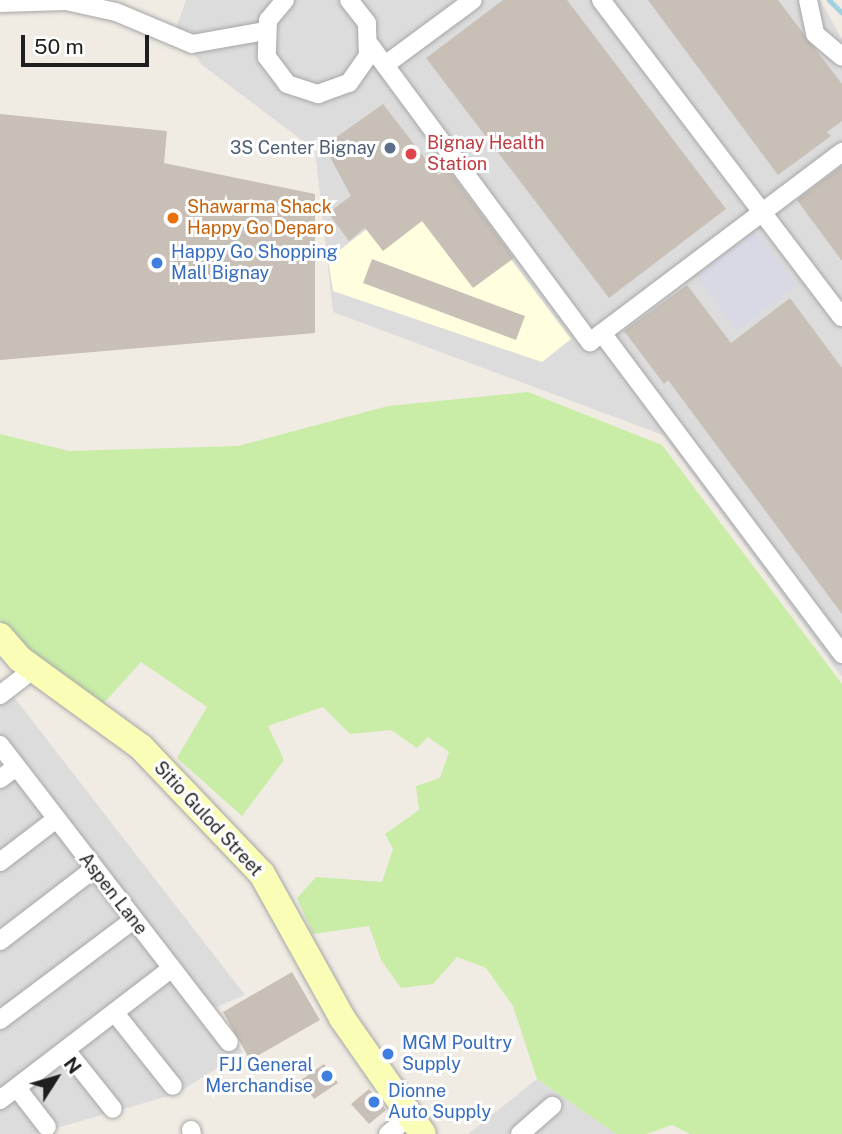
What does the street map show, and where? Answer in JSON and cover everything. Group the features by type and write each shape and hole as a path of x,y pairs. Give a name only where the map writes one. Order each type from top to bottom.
{"main road":[{"name":"Sitio Gulod Street","path":"0,636 35,668 141,747 262,874 342,1018 416,1126"}],"street":[{"path":"285,0 266,31 267,57 275,73 287,84 318,94 349,83 361,71 370,45 367,23 349,0"},
{"path":"385,65 473,0"},
{"path":"601,0 842,317"},
{"path":"808,0 815,34 842,57"},
{"path":"0,3 66,1 117,6 192,44 266,31"},
{"path":"370,45 590,342 842,152"},
{"path":"602,333 842,654"},
{"path":"0,695 35,668"},
{"name":"Aspen Lane","path":"0,745 55,820 229,1042"},
{"path":"0,779 16,767"},
{"path":"0,862 55,820"},
{"path":"0,941 94,869"},
{"path":"0,1020 133,920"},
{"path":"0,1100 171,969"},
{"path":"115,1013 173,1086"},
{"path":"66,1050 113,1109"},
{"path":"17,1088 47,1128"},
{"path":"520,1134 552,1105"},
{"path":"388,1134 416,1126"}],"shaded area":[{"path":"186,0 820,0 842,39 842,677 663,435 333,312 315,150 202,65 176,28"},
{"path":"444,170 571,339 542,362 333,291 328,259"},
{"path":"756,231 797,285 737,330 696,276"},
{"path":"0,679 245,995 212,1009 243,1052 176,1094 35,1134 0,1134"},
{"path":"537,1079 616,1134 468,1134"}],"green space":[{"path":"528,392 662,445 842,684 842,1134 690,1134 672,1125 646,1134 616,1134 537,1079 513,1006 486,968 457,957 433,984 401,988 381,960 369,926 313,934 297,898 316,877 382,882 393,849 385,834 419,810 416,786 440,778 449,752 428,737 417,748 391,730 350,734 323,707 268,726 284,760 242,816 177,758 207,707 141,662 104,703 7,633 0,619 0,434 69,451 238,446 388,406"}],"building":[{"path":"503,0 567,0 726,209 609,298 426,58"},
{"path":"648,0 778,0 842,84 842,121 827,132 831,136 778,175"},
{"path":"383,104 438,175 447,168 514,258 473,288 422,221 383,251 365,228 349,241 328,213 351,196 324,146"},
{"name":"Happy Go Shopping Mall Bignay","path":"0,114 167,131 164,163 315,194 315,333 0,360"},
{"path":"842,166 842,261 797,200"},
{"path":"372,259 525,316 516,340 363,283"},
{"path":"687,285 731,343 790,298 842,368 842,614 668,380 664,384 624,331"},
{"path":"292,972 320,1020 250,1060 223,1012"},
{"path":"324,1064 338,1083 314,1099 301,1080"},
{"path":"369,1089 386,1110 369,1124 351,1104"}],"waterway":[{"path":"829,0 842,13"}],"place":[{"name":"3S Center Bignay","path":"390,148"},
{"name":"Bignay Health Station","path":"411,154"},
{"name":"Shawarma Shack Happy Go Deparo","path":"173,218"},
{"name":"Happy Go Shopping Mall Bignay","path":"157,263"},
{"name":"MGM Poultry Supply","path":"388,1054"},
{"name":"FJJ General Merchandise","path":"327,1076"},
{"name":"Dionne Auto Supply","path":"374,1102"}]}
